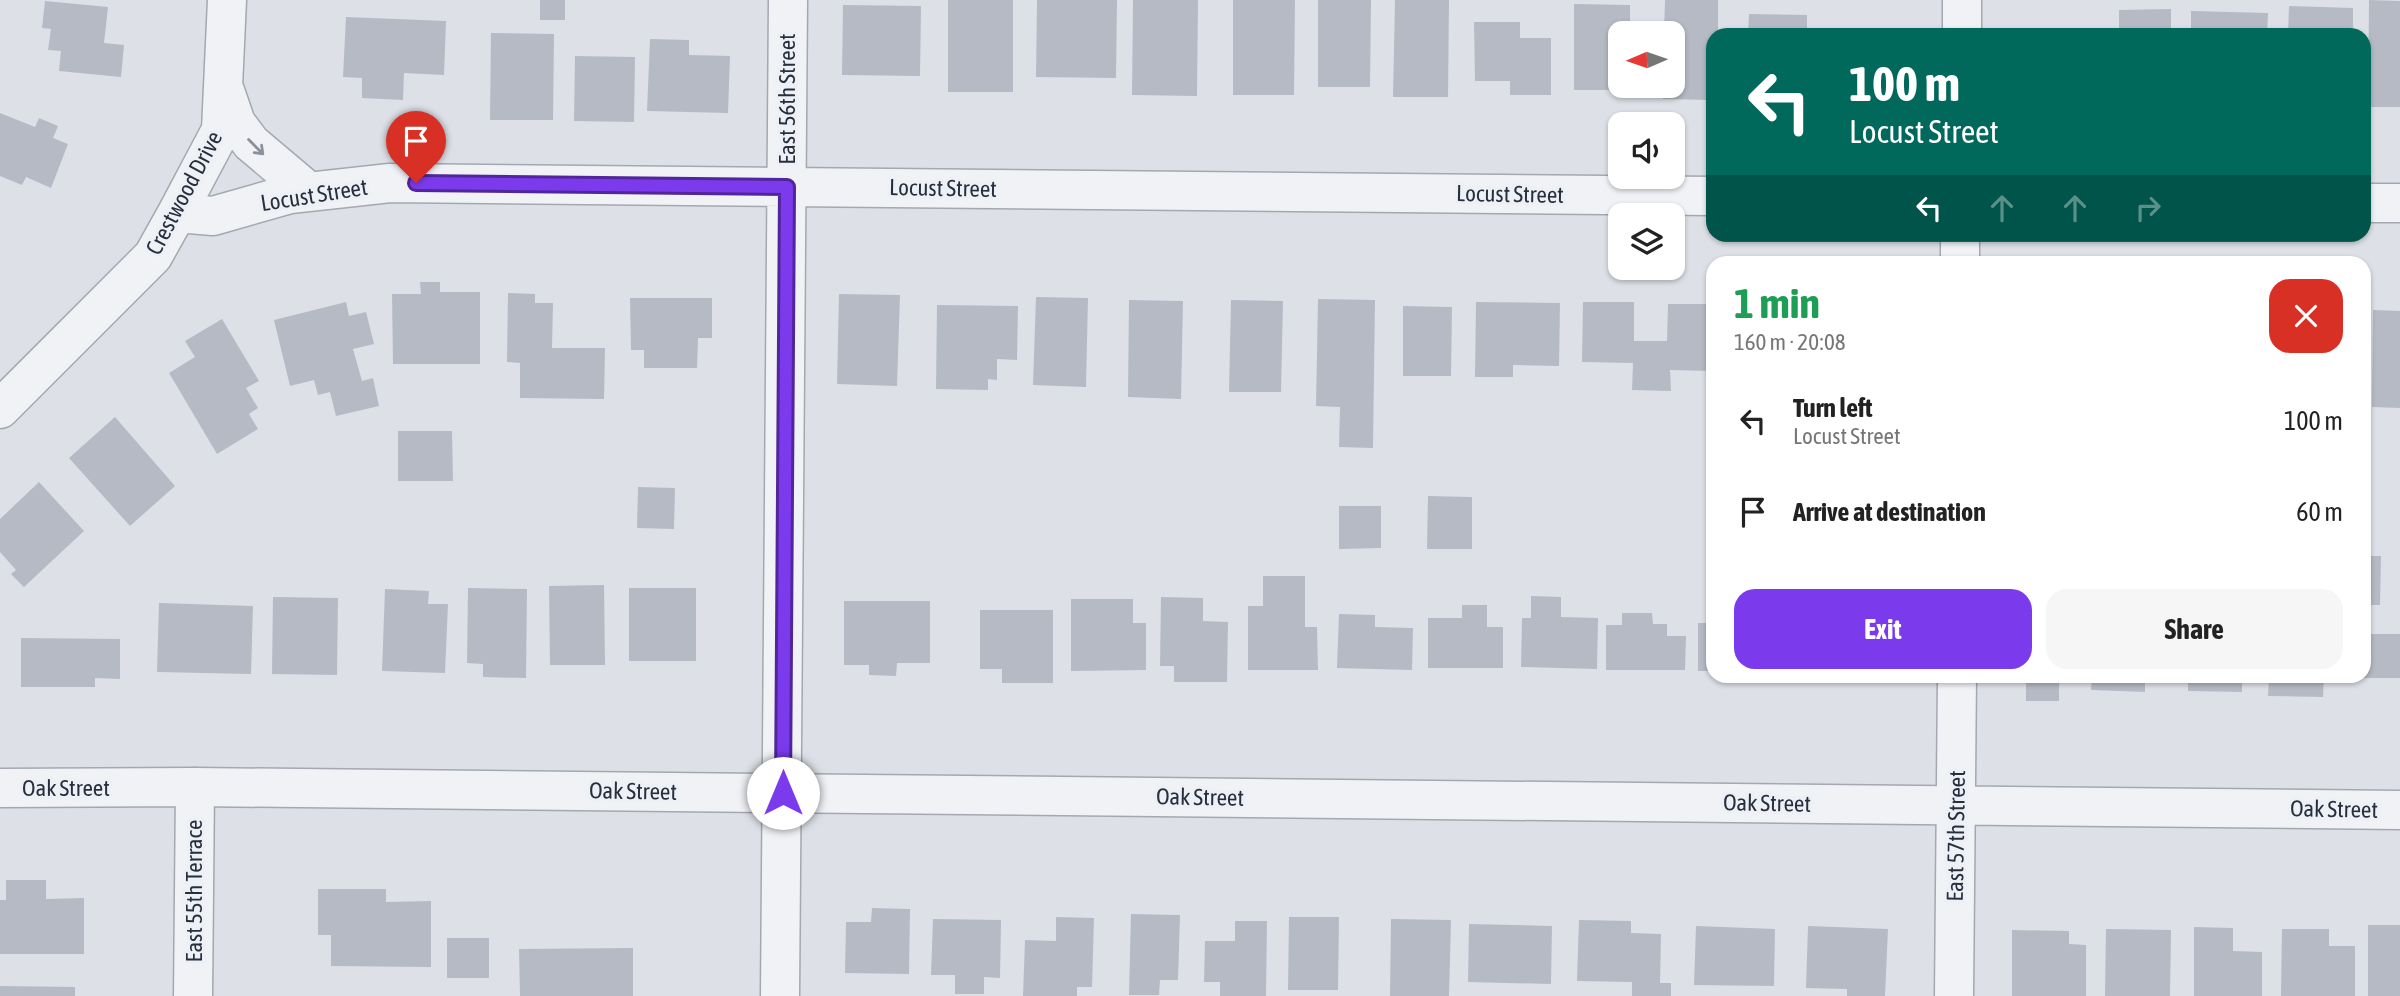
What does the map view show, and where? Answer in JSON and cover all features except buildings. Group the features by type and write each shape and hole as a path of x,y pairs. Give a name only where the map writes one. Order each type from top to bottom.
{"street":[{"name":"Crestwood Drive","path":"0,409 153,256 177,213 221,130 227,0"},
{"name":"East 56th Street","path":"780,996 788,0"},
{"path":"1962,0 1962,28"},
{"path":"224,89 236,123 251,143 309,192"},
{"name":"Locust Street","path":"177,213 213,216 290,194 390,183 1706,197"},
{"path":"2371,203 2400,203"},
{"name":"East 57th Street","path":"1954,996 1957,683"},
{"name":"Oak Street","path":"0,788 195,787 2400,810"},
{"name":"East 55th Terrace","path":"193,996 195,787"}],"route":[{"path":"416,183 787,187 783,793"}]}
